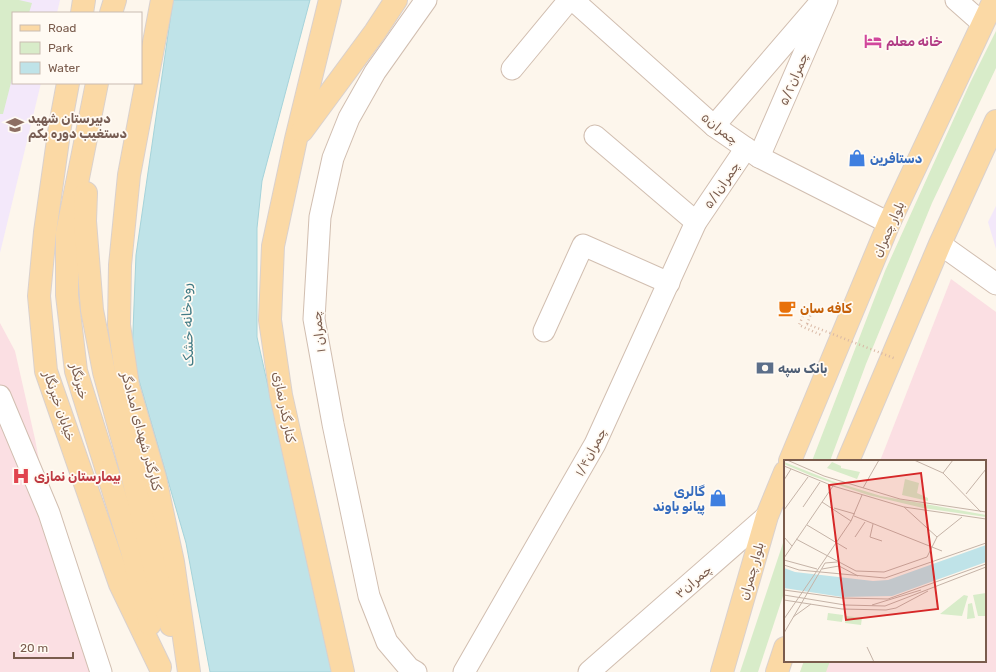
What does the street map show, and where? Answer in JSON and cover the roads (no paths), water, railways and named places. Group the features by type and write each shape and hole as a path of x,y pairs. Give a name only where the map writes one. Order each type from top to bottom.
{"main road":[{"path":"82,12 84,0"},
{"path":"112,12 115,0"},
{"name":"کنارگذر شهدای امدادگر","path":"162,0 129,175 120,265 120,325 128,386 155,478 173,562 189,672"},
{"name":"کنار گذر نمازی","path":"330,0 296,139 273,246 270,320 281,395 343,672"},
{"path":"296,139 396,0"},
{"name":"بلوار چمران","path":"790,460 889,223 994,0"},
{"name":"خیابان خبرنگار","path":"68,84 60,126 45,232 39,296 46,371 120,584 161,670"},
{"name":"خبرنگار","path":"97,84 67,233 67,295 76,371 132,551 161,670"},
{"path":"90,121 85,221 92,310 104,372 131,470 156,574 185,672"},
{"path":"848,460 940,244 996,121"},
{"name":"بلوار چمران","path":"722,672 766,516 784,474"},
{"path":"777,672 784,651"}],"street":[{"path":"512,69 569,0"},
{"name":"چمران۵","path":"573,0 714,126 753,153 889,223"},
{"name":"چمران۵/۲","path":"714,126 822,0"},
{"name":"چمران۵/۲","path":"753,153 827,0"},
{"path":"956,0 982,23"},
{"name":"چمران ۱","path":"416,672 409,668 387,642 369,596 333,424 314,319 320,217 333,158 349,118 374,72 425,1"},
{"path":"595,136 696,222"},
{"name":"چمران۵/۱","path":"696,222 753,153"},
{"name":"چمران۱/۴","path":"464,672 596,444 696,222"},
{"path":"940,244 996,284"},
{"path":"544,331 583,245 669,283"},
{"path":"0,396 49,513 101,672"},
{"name":"چمران۳","path":"589,672 766,516"}],"water":[{"name":"رودخانه خشک","path":"173,0 310,0 262,181 257,228 257,337 332,672 210,672 186,543 132,356 136,255"}],"place":[{"name":"خانه معلم","path":"873,41"},
{"name":"دبیرستان شهید دستغیب دوره یکم","path":"15,125"},
{"name":"دستافرین","path":"857,158"},
{"name":"کافه سان","path":"787,308"},
{"name":"بانک سپه","path":"765,368"},
{"name":"بیمارستان نمازی","path":"21,476"},
{"name":"گالری پیانو باوند","path":"718,498"}]}
